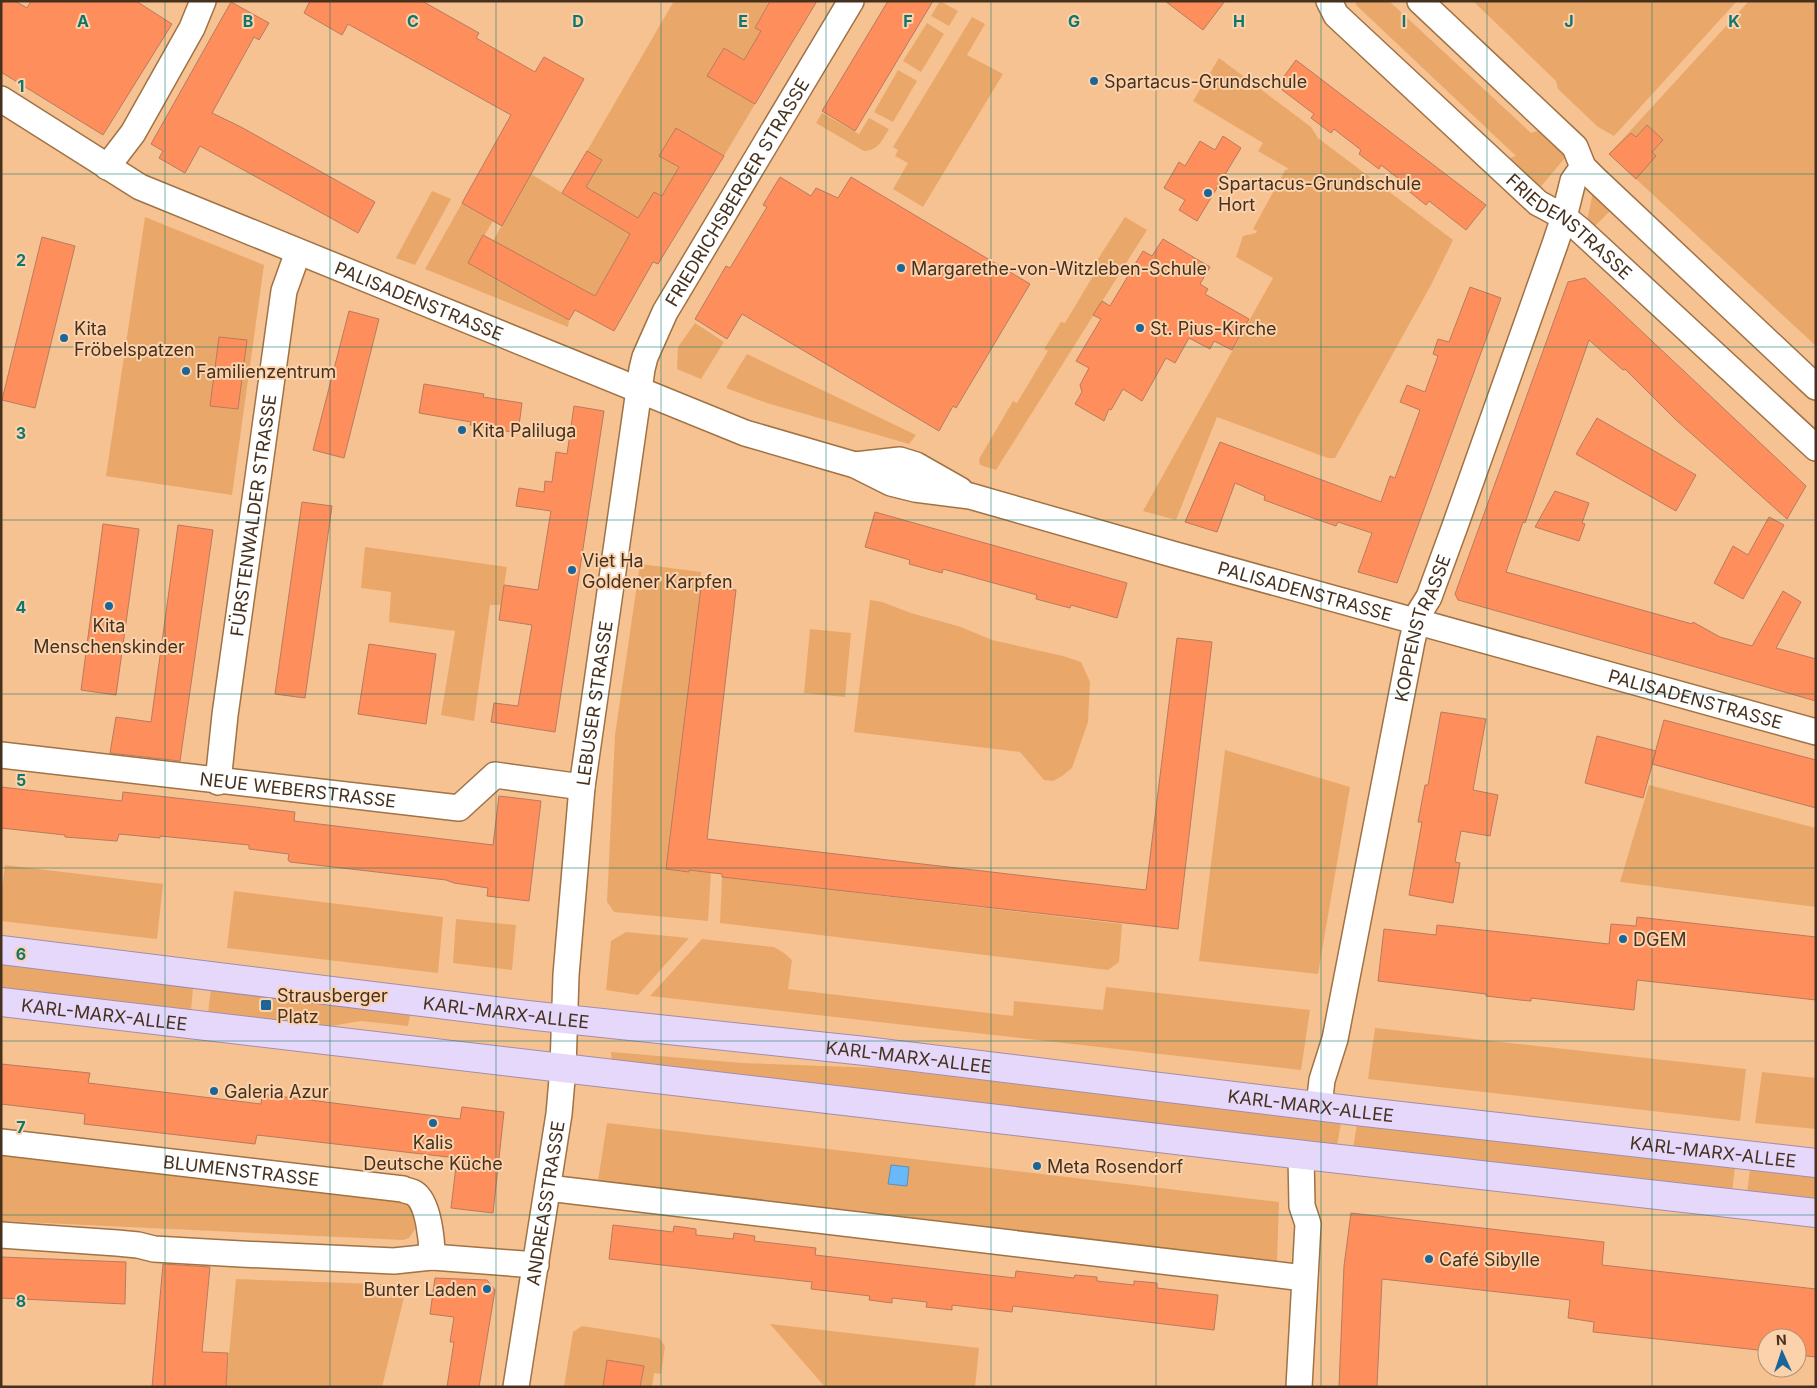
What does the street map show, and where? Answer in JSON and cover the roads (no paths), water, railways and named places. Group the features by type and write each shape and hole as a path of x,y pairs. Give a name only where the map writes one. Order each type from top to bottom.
{"main road":[{"name":"KARL-MARX-ALLEE","path":"1,950 565,1019 865,1051 1319,1106 1816,1163"},
{"name":"KARL-MARX-ALLEE","path":"1,1002 1301,1155 1816,1213"}],"street":[{"path":"107,167 133,133 192,28 203,1"},
{"name":"FRIEDRICHSBERGER STRASSE","path":"639,390 645,357 664,312 850,1"},
{"name":"FRIEDENSTRASSE","path":"1328,1 1336,15 1538,203 1564,217 1816,448"},
{"path":"1420,1 1575,147 1583,167 1816,388"},
{"name":"PALISADENSTRASSE","path":"1,99 140,187 745,432 855,465 892,482 915,489 970,496 1172,554 1816,732"},
{"name":"KOPPENSTRASSE","path":"1319,1106 1322,1080 1335,1039 1419,613 1429,597 1455,526 1564,217 1573,181 1583,167"},
{"name":"FÜRSTENWALDER STRASSE","path":"218,782 228,696 284,291 298,252"},
{"name":"LEBUSER STRASSE","path":"565,1019 567,966 582,787 639,390"},
{"name":"NEUE WEBERSTRASSE","path":"1,755 218,782 459,808 495,775 582,787"},
{"name":"ANDREASSTRASSE","path":"516,1387 559,1114 565,1019"},
{"name":"BLUMENSTRASSE","path":"1,1142 403,1189 416,1194 422,1202 432,1236 432,1258"},
{"path":"1299,1387 1308,1224 1302,1206 1301,1155"},
{"path":"548,1188 1304,1278"},
{"path":"1,1235 117,1243 154,1249 255,1255 394,1261 432,1258 536,1265"}],"water":[{"path":"891,1165 909,1167 907,1186 888,1184"}],"place":[{"name":"Spartacus-Grundschule","path":"1094,81"},
{"name":"Spartacus-Grundschule Hort","path":"1208,193"},
{"name":"Margarethe-von-Witzleben-Schule","path":"901,268"},
{"name":"St. Pius-Kirche","path":"1140,328"},
{"name":"Kita Fröbelspatzen","path":"64,338"},
{"name":"Familienzentrum","path":"186,371"},
{"name":"Kita Paliluga","path":"462,430"},
{"name":"Viet Ha Goldener Karpfen","path":"572,570"},
{"name":"Kita Menschenskinder","path":"109,606"},
{"name":"DGEM","path":"1623,939"},
{"name":"Strausberger Platz","path":"266,1005"},
{"name":"Galeria Azur","path":"214,1091"},
{"name":"Kalis Deutsche Küche","path":"433,1123"},
{"name":"Meta Rosendorf","path":"1037,1166"},
{"name":"Café Sibylle","path":"1429,1259"},
{"name":"Bunter Laden","path":"487,1289"}]}
